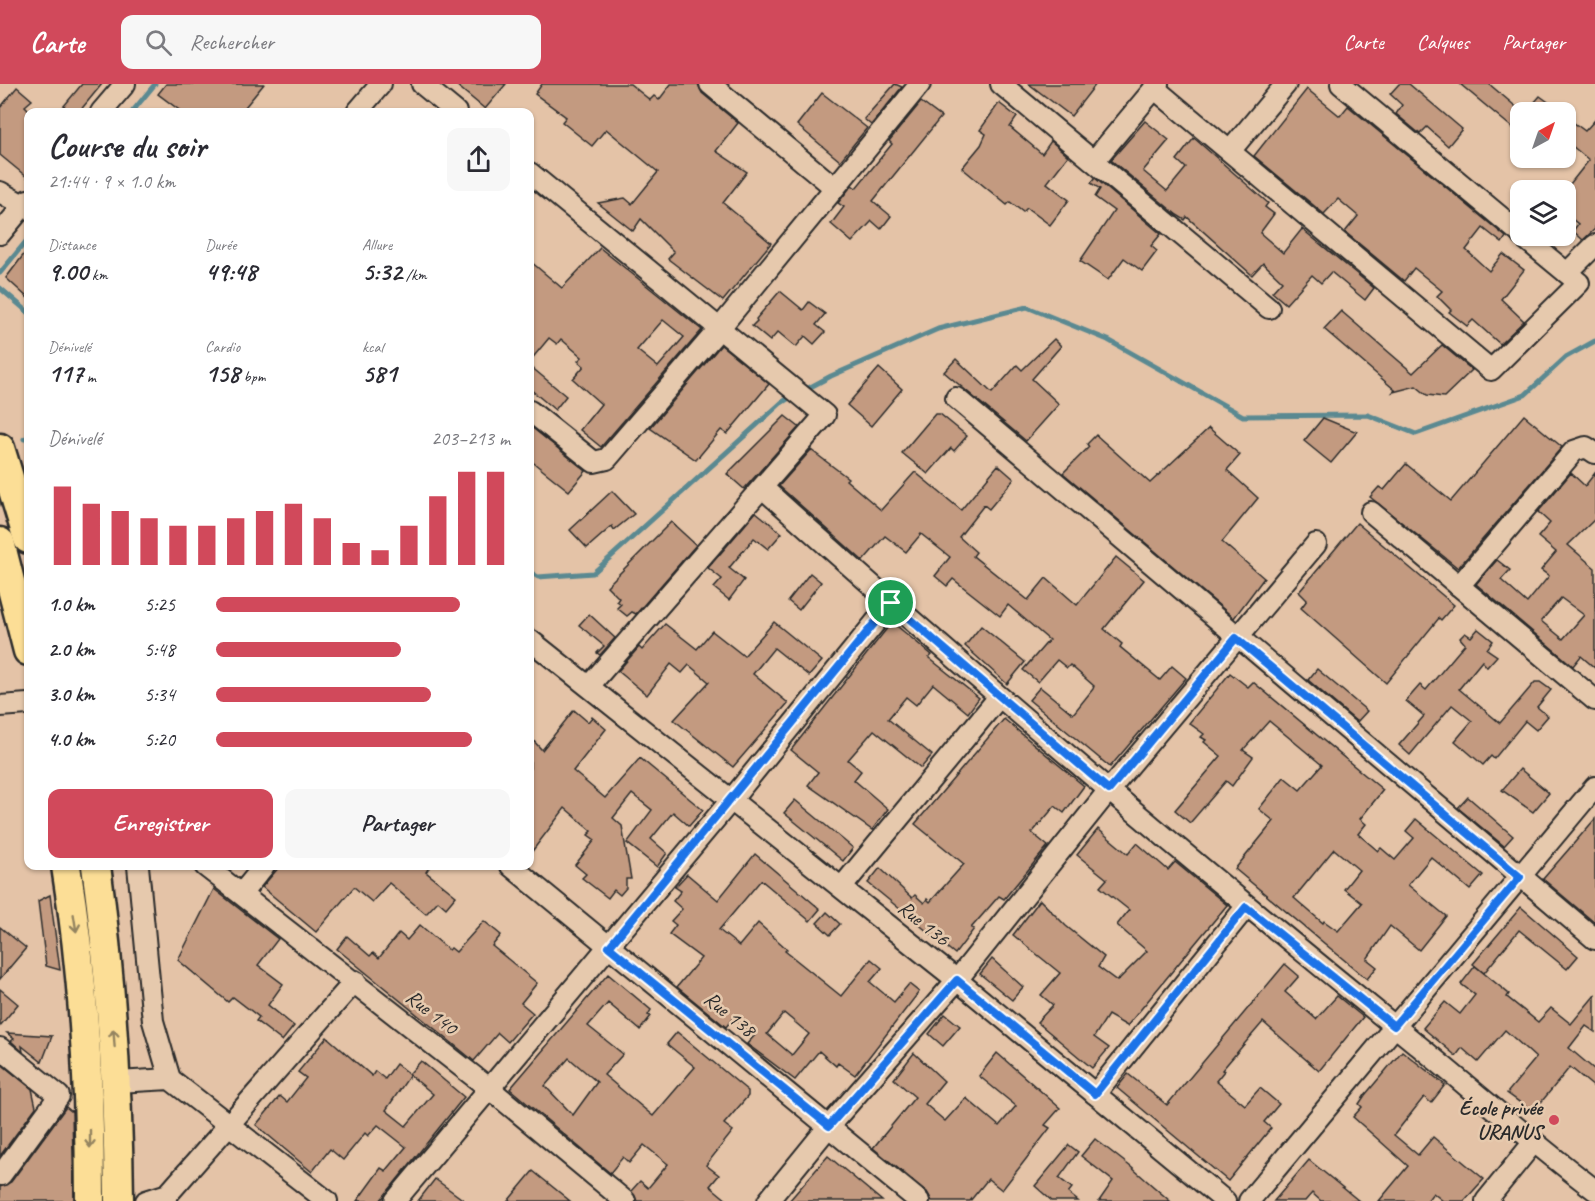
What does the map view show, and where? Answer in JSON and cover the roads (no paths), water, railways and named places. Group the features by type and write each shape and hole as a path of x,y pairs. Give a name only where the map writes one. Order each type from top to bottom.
{"highway":[{"path":"0,448 24,526"},
{"path":"0,542 24,635"},
{"path":"67,870 79,949 90,1094 90,1201"},
{"path":"97,870 107,945 117,1082 118,1201"}],"street":[{"path":"104,108 125,84"},
{"path":"360,108 381,84"},
{"path":"422,84 451,108"},
{"path":"711,84 834,187"},
{"path":"534,414 594,462 607,459 719,329 920,84"},
{"path":"1001,84 1269,308"},
{"path":"1230,151 1286,84"},
{"path":"1341,84 1510,225"},
{"path":"1094,161 1156,86 1491,370 1579,283 1535,246"},
{"path":"534,176 825,415 764,489 589,686"},
{"path":"0,192 24,203"},
{"path":"0,234 24,207"},
{"path":"1567,273 1595,245"},
{"path":"956,398 1236,638 1595,939"},
{"path":"1459,586 1574,452 1586,447 1595,453"},
{"path":"764,489 999,697 1246,907 1394,1026 1533,1143 1595,1190"},
{"path":"1371,512 1595,700"},
{"path":"768,1201 829,1126 957,980 1109,790 1316,544"},
{"path":"395,1201 732,799 891,603"},
{"name":"Rue 136","path":"534,643 842,887 1225,1201"},
{"path":"842,887 999,697"},
{"path":"0,706 24,704"},
{"path":"1249,1201 1595,787"},
{"path":"138,870 153,1021 170,1079 327,1201"},
{"name":"Rue 140","path":"210,870 355,981 625,1201"},
{"path":"242,893 261,870"},
{"name":"Rue 138","path":"516,870 919,1201"},
{"path":"1095,1094 1246,907"},
{"path":"146,1201 168,1194 355,981"},
{"path":"0,1048 59,1096 90,1094"},
{"path":"117,1082 170,1079"},
{"path":"0,1175 59,1096"},
{"path":"1486,1201 1533,1143"}],"waterway":[{"path":"135,108 155,84"},
{"path":"0,273 24,244"},
{"path":"0,288 24,309"},
{"path":"803,391 831,376 938,329 1027,307 1108,340 1243,416 1368,415 1416,434 1525,395 1566,357 1595,341"},
{"path":"534,574 538,577 593,573 781,403 794,395"}],"place":[{"name":"École privée URANUS","path":"1554,1120"}]}
